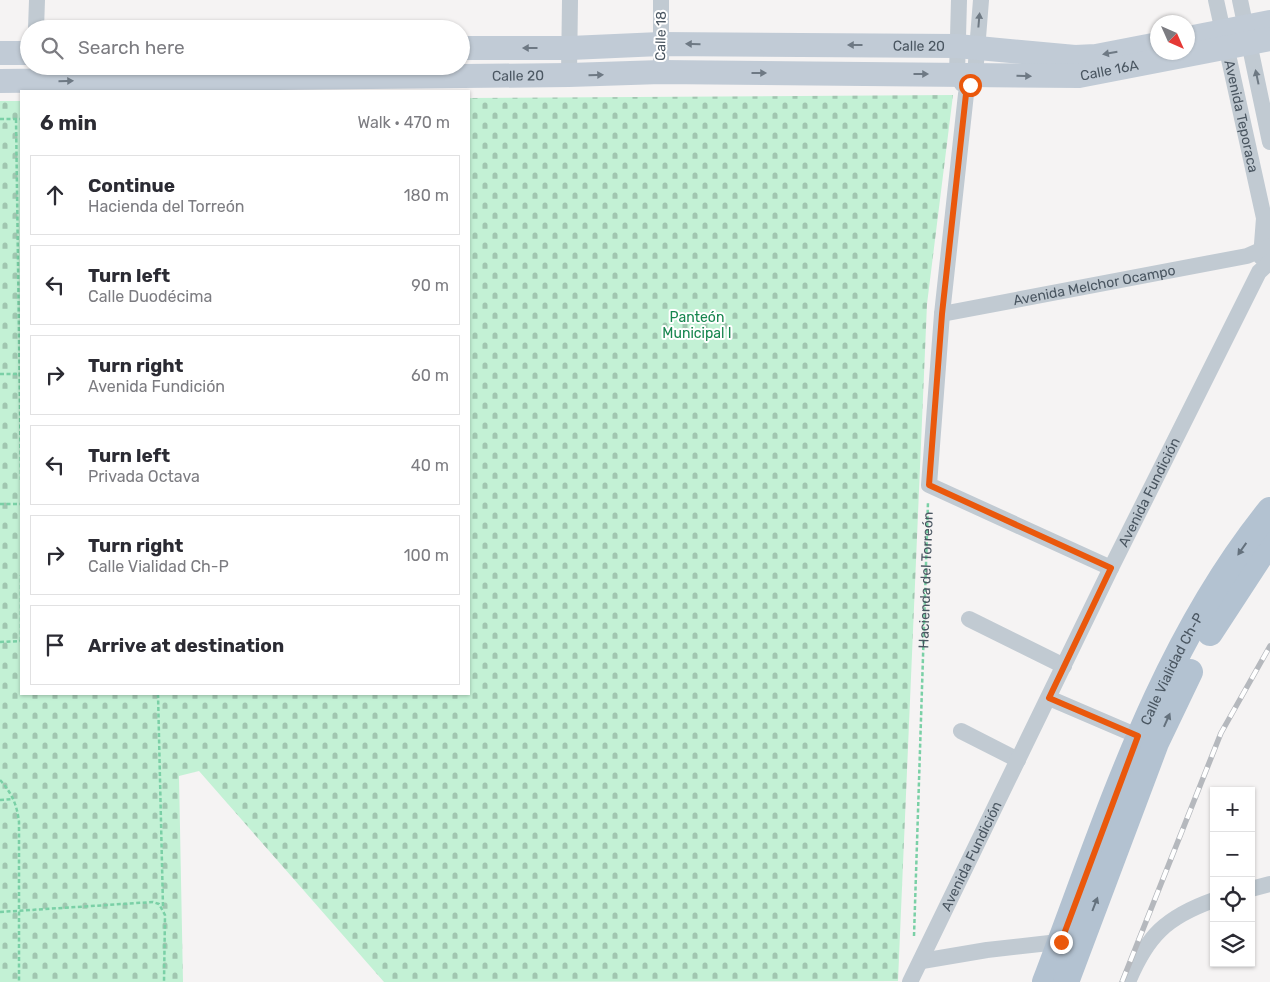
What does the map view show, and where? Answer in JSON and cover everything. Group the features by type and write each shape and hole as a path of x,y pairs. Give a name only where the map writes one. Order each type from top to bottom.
{"main road":[{"name":"Calle 16A","path":"966,81 1079,76 1224,40 1255,36 1270,22"},
{"name":"Calle 16A","path":"1195,38 1224,40"},
{"name":"Calle 20","path":"470,48 570,48 660,44 967,47"},
{"path":"798,73 799,45"},
{"name":"Calle 16A","path":"967,47 1075,57 1096,56 1150,46"},
{"path":"0,54 20,53"},
{"name":"Calle 20","path":"470,75 569,76 661,72 798,73 966,81"},
{"name":"Calle 20","path":"0,81 30,75"},
{"name":"Calle Vialidad Ch-P","path":"1045,982 1071,941 1147,739 1200,616 1227,571 1270,510"},
{"name":"Calle Vialidad Ch-P","path":"1147,739 1210,634 1270,541"},
{"name":"Calle Vialidad Ch-P","path":"1066,982 1071,941"}],"street":[{"path":"36,20 37,0"},
{"path":"569,76 570,0"},
{"name":"Calle 18","path":"661,72 662,0"},
{"path":"959,0 967,47 966,81 942,314 929,485 1111,568"},
{"path":"967,47 981,0"},
{"name":"Avenida Teporaca","path":"1216,0 1264,218 1263,258"},
{"name":"Avenida Teporaca","path":"1240,0 1255,36 1270,142"},
{"name":"Avenida Melchor Ocampo","path":"942,314 1263,258"},
{"name":"Avenida Fundición","path":"910,982 922,961 1263,258"},
{"path":"969,619 1064,666"},
{"path":"1049,698 1147,739"},
{"path":"961,731 1018,760"},
{"path":"1255,888 1270,884"},
{"path":"1128,982 1137,962 1163,925 1210,902"},
{"path":"922,961 987,950 1071,941"}],"path":[{"path":"0,119 20,119"},
{"path":"0,374 20,374 16,119"},
{"name":"Hacienda del Torreón","path":"914,936 929,485"},
{"path":"0,504 20,504"},
{"path":"0,642 20,641"},
{"path":"158,695 164,982"},
{"path":"0,780 14,799 20,822 19,982"},
{"path":"0,800 14,799"},
{"path":"0,912 153,902 163,908"}],"green space":[{"name":"Panteón Municipal I","path":"953,95 927,304 898,981 384,982 199,771 179,776 183,982 0,982 0,101 20,101 20,695 470,695 470,98"}],"railway":[{"path":"1122,982 1221,733 1270,646"}],"route":[{"path":"970,85 966,94 942,314 929,485 1111,568 1049,698 1138,736 1061,942"}]}
